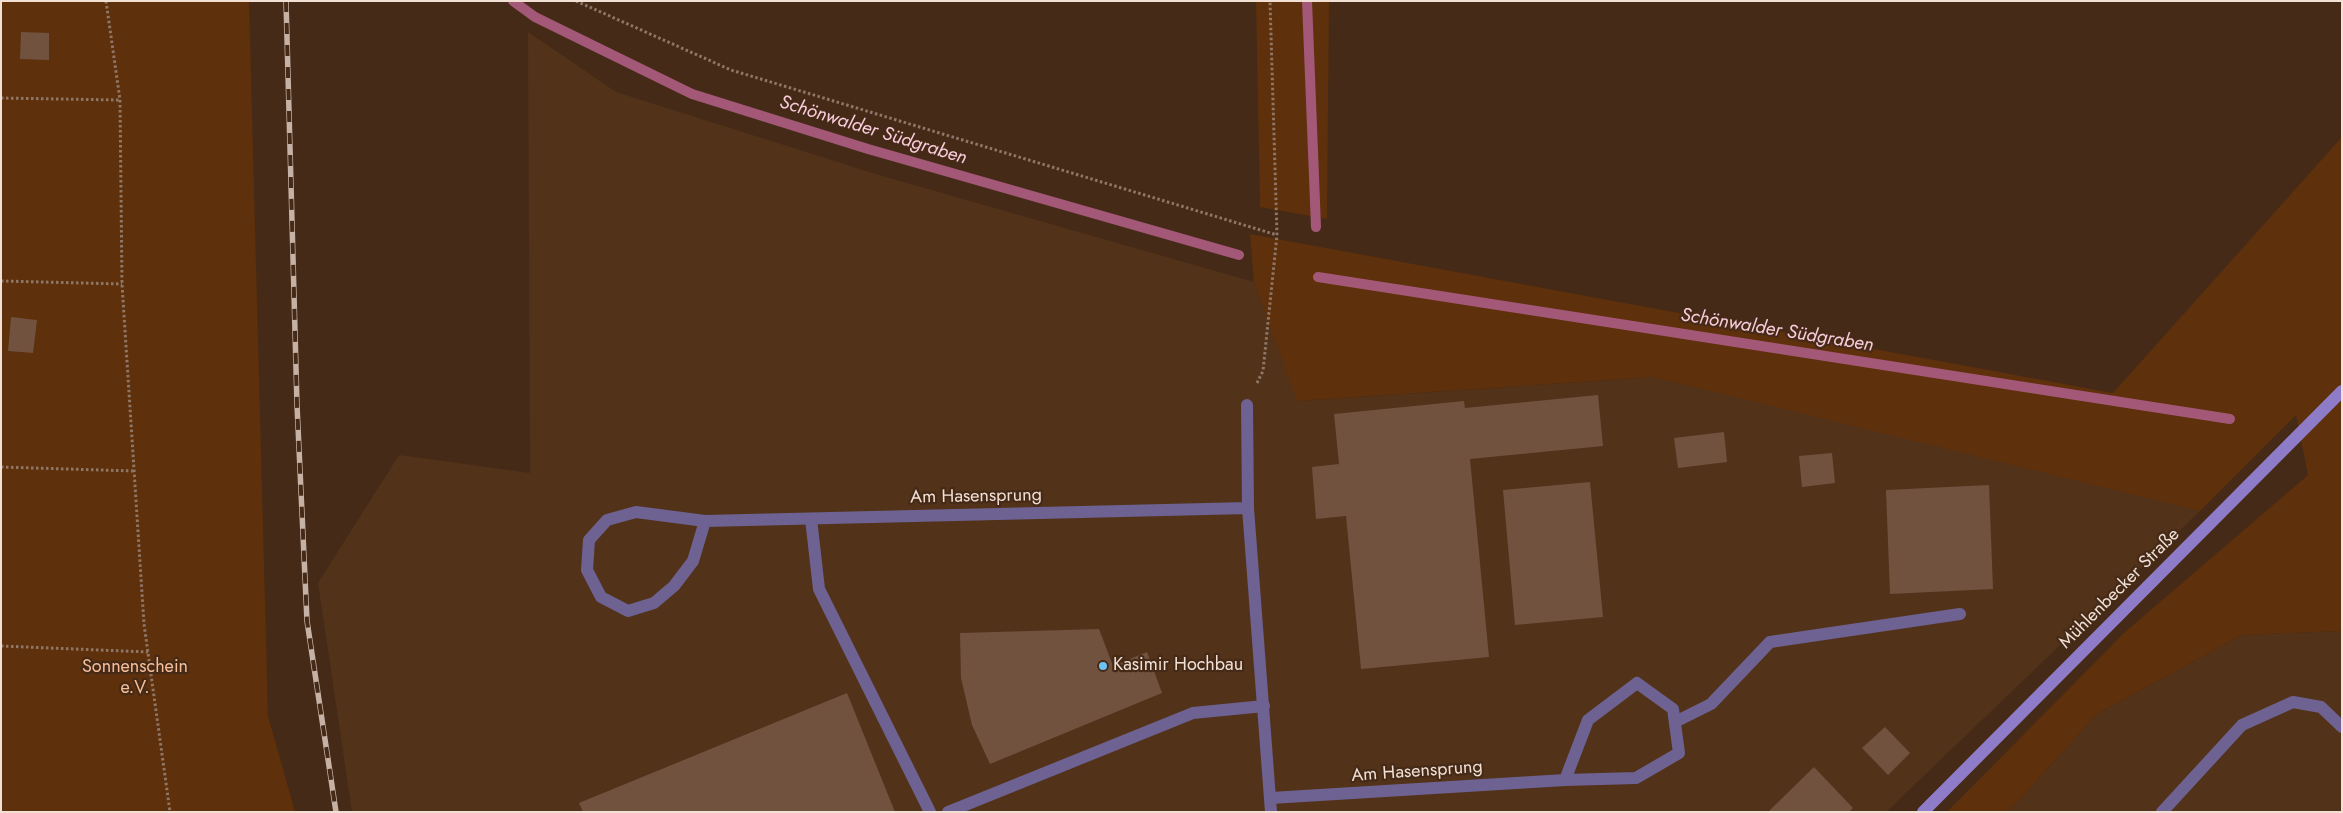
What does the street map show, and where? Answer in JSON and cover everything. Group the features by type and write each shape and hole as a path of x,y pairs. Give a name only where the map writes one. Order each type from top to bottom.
{"main road":[{"name":"Mühlenbecker Straße","path":"1923,812 2342,391"}],"street":[{"path":"1247,405 1248,508 1272,812"},
{"name":"Am Hasensprung","path":"705,521 693,561 674,586 654,603 628,611 601,597 587,570 588,540 607,520 636,512 705,521 1248,508"},
{"path":"810,519 819,589 930,812"},
{"path":"1675,722 1711,704 1770,642 1960,614"},
{"name":"Am Hasensprung","path":"1271,798 1565,780 1636,778 1679,753 1673,709 1637,683 1588,720 1565,780"},
{"path":"2162,812 2242,725 2293,702 2321,707 2342,727"},
{"path":"948,812 1193,713 1264,706"}],"path":[{"path":"106,1 120,100 122,284 148,652 170,812"},
{"path":"576,1 731,70 1278,235"},
{"path":"1247,405 1263,371 1278,235 1270,1"},
{"path":"1,98 120,100"},
{"path":"1,281 122,284"},
{"path":"1,466 134,471"},
{"path":"1,646 148,652"}],"shaded area":[{"path":"528,32 616,92 879,175 1254,282 1298,401 1654,377 2134,489 2200,511 1886,812 352,812 318,583 399,455 530,473"},
{"path":"2342,631 2342,812 2008,812 2097,714 2242,635"}],"green space":[{"name":"Sonnenschein e.V.","path":"1,1 249,1 268,716 295,812 1,812"},
{"path":"1256,1 1329,1 1327,219 1260,207"},
{"path":"2342,137 2342,631 2242,635 2097,714 2008,812 1947,812 2125,632 2308,475 2296,415 2200,511 1654,377 1297,401 1254,282 1250,234 2113,393"}],"building":[{"path":"21,32 49,33 49,60 20,59"},
{"path":"11,317 37,320 33,353 8,351"},
{"path":"1598,395 1603,446 1470,459 1489,657 1361,669 1346,516 1316,519 1312,467 1339,464 1334,414 1464,401 1465,408"},
{"path":"1724,432 1727,462 1678,468 1674,438"},
{"path":"1832,453 1835,483 1802,487 1799,456"},
{"path":"1590,482 1603,617 1515,625 1503,490"},
{"path":"1989,485 1993,589 1890,594 1886,490"},
{"path":"1099,629 1113,666 1147,652 1162,693 990,764 972,725 961,678 960,633"},
{"path":"847,693 895,812 583,812 579,803"},
{"path":"1885,727 1910,753 1888,775 1862,748"},
{"path":"1814,767 1853,808 1849,812 1768,812"}],"waterway":[{"name":"Schönwalder Südgraben","path":"513,1 535,17 692,94 868,149 1239,255"},
{"path":"1307,1 1316,227"},
{"name":"Schönwalder Südgraben","path":"1318,277 2230,419"}],"railway":[{"path":"286,1 297,405 307,621 336,812"}],"place":[{"name":"Kasimir Hochbau","path":"1103,666"}]}
